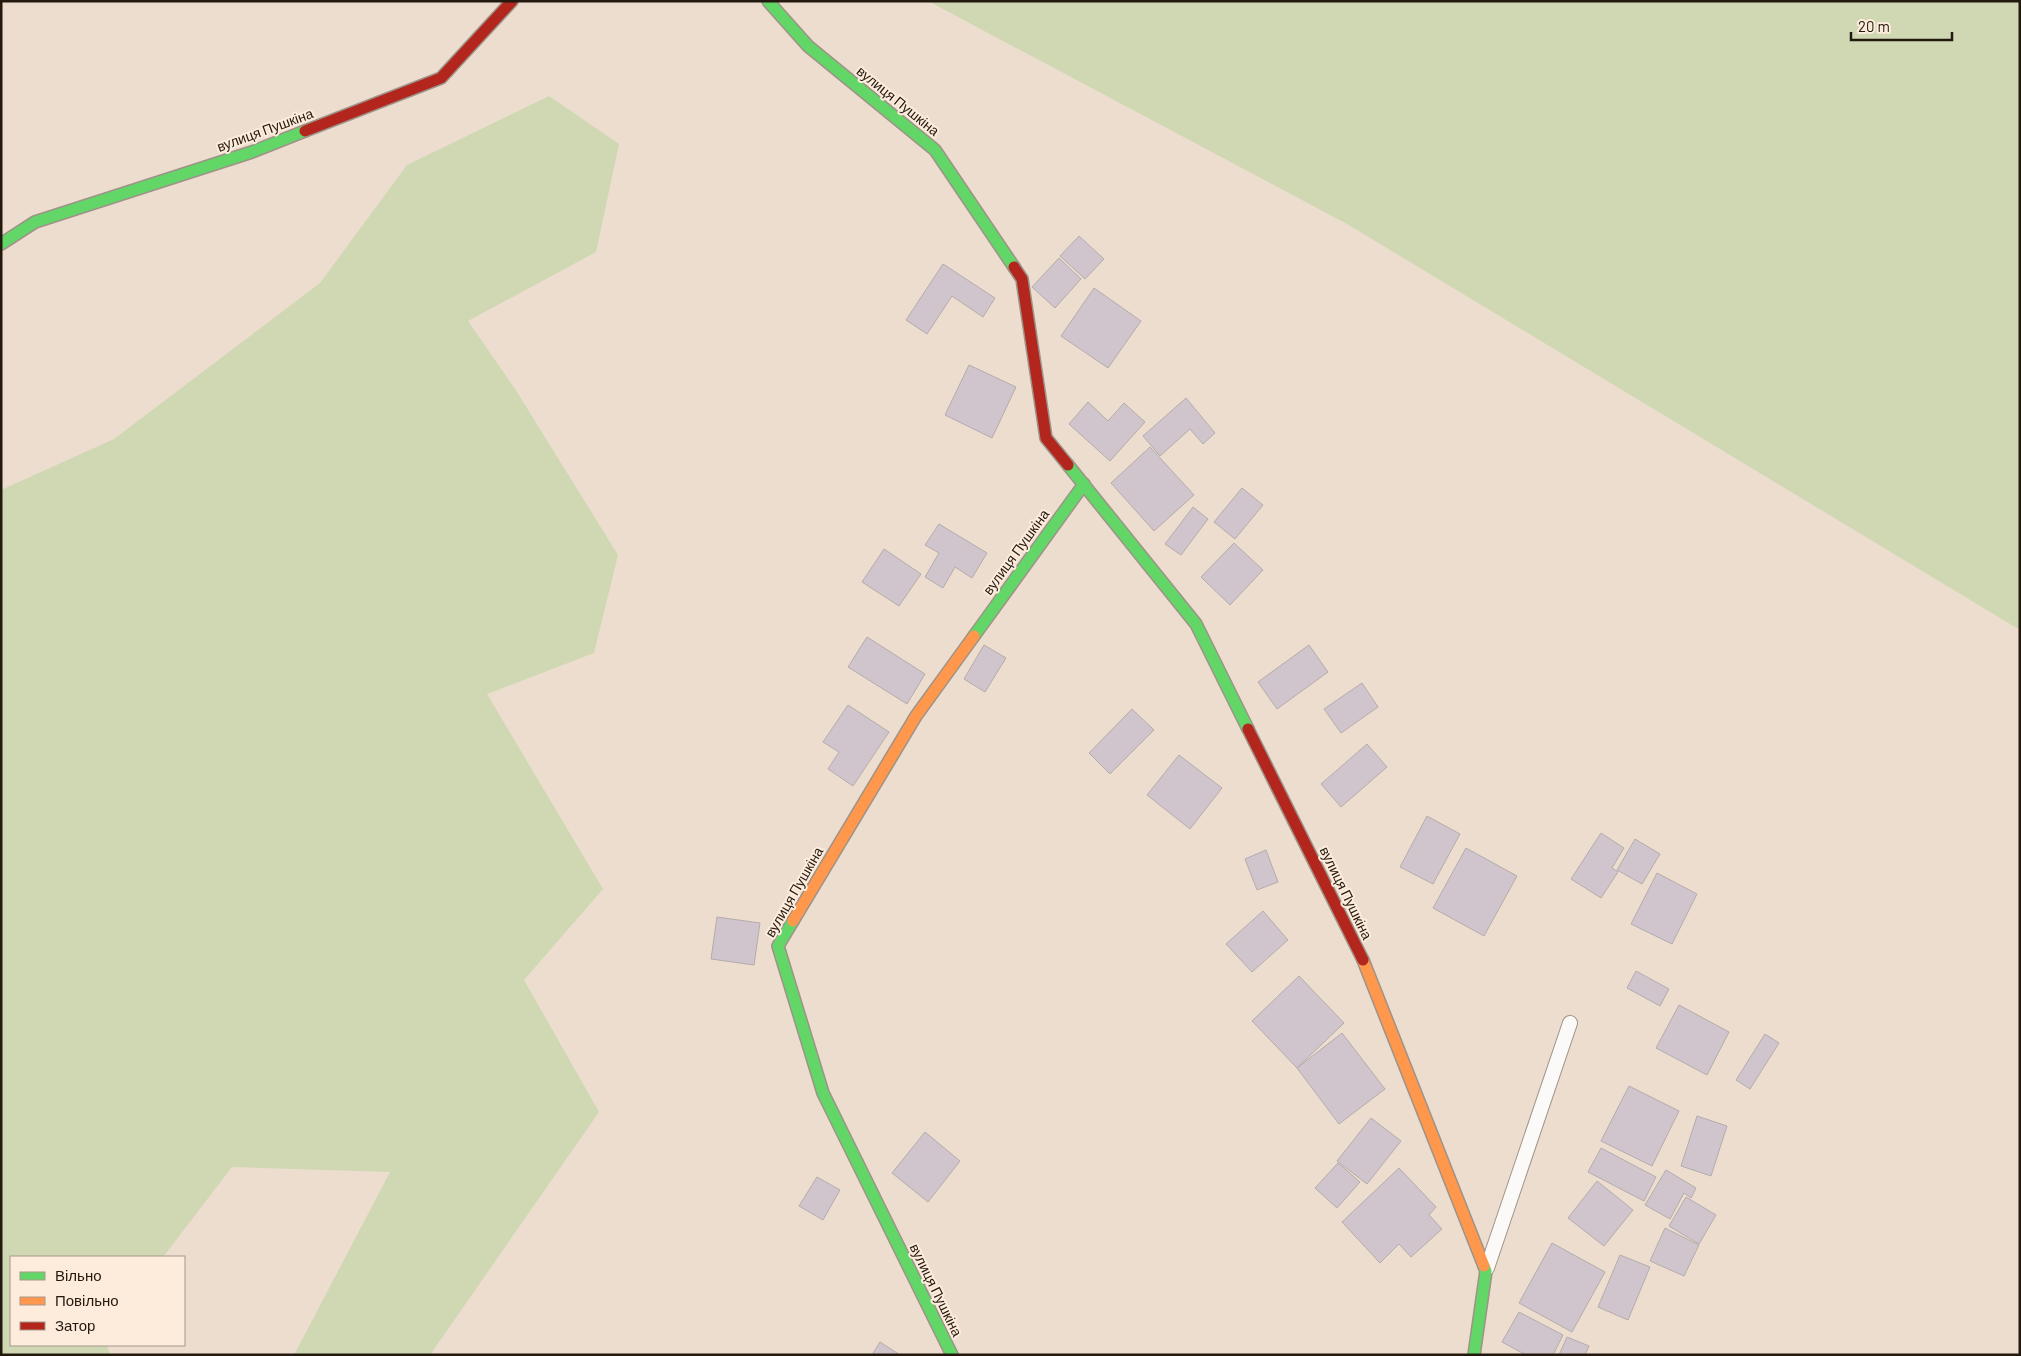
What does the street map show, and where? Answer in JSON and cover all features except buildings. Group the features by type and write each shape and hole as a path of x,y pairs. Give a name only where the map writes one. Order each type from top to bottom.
{"street":[{"name":"вулиця Пушкіна","path":"1,244 35,222 252,152 441,78 512,1"},
{"name":"вулиця Пушкіна","path":"768,1 808,46 935,150 1022,279 1046,438 1196,624 1366,966 1486,1271 1474,1355"},
{"name":"вулиця Пушкіна","path":"952,1355 823,1093 778,946 916,716 1084,484"}],"lane":[{"path":"1486,1271 1570,1023"}],"green space":[{"path":"928,1 2020,1 2020,630 1347,224"},
{"path":"549,96 619,144 596,252 468,321 517,392 618,555 594,653 487,694 603,889 524,980 599,1112 430,1355 294,1355 390,1172 232,1167 164,1256 10,1256 10,1346 107,1346 110,1355 1,1355 1,490 114,439 320,283 407,165"}],"traffic: fast":[{"path":"768,1 808,46 935,150 1014,267"},
{"path":"1,244 35,222 252,152 305,131"},
{"path":"1068,465 1196,624 1248,729"},
{"path":"974,636 1084,484"},
{"path":"793,921 778,946 823,1093 952,1355"},
{"path":"1474,1355 1486,1271 1484,1266"}],"traffic: slow":[{"path":"793,921 916,716 974,636"},
{"path":"1363,960 1484,1266"}],"traffic: jam":[{"path":"305,131 441,78 512,1"},
{"path":"1014,267 1022,279 1046,438 1068,465"},
{"path":"1248,729 1363,960"}]}
